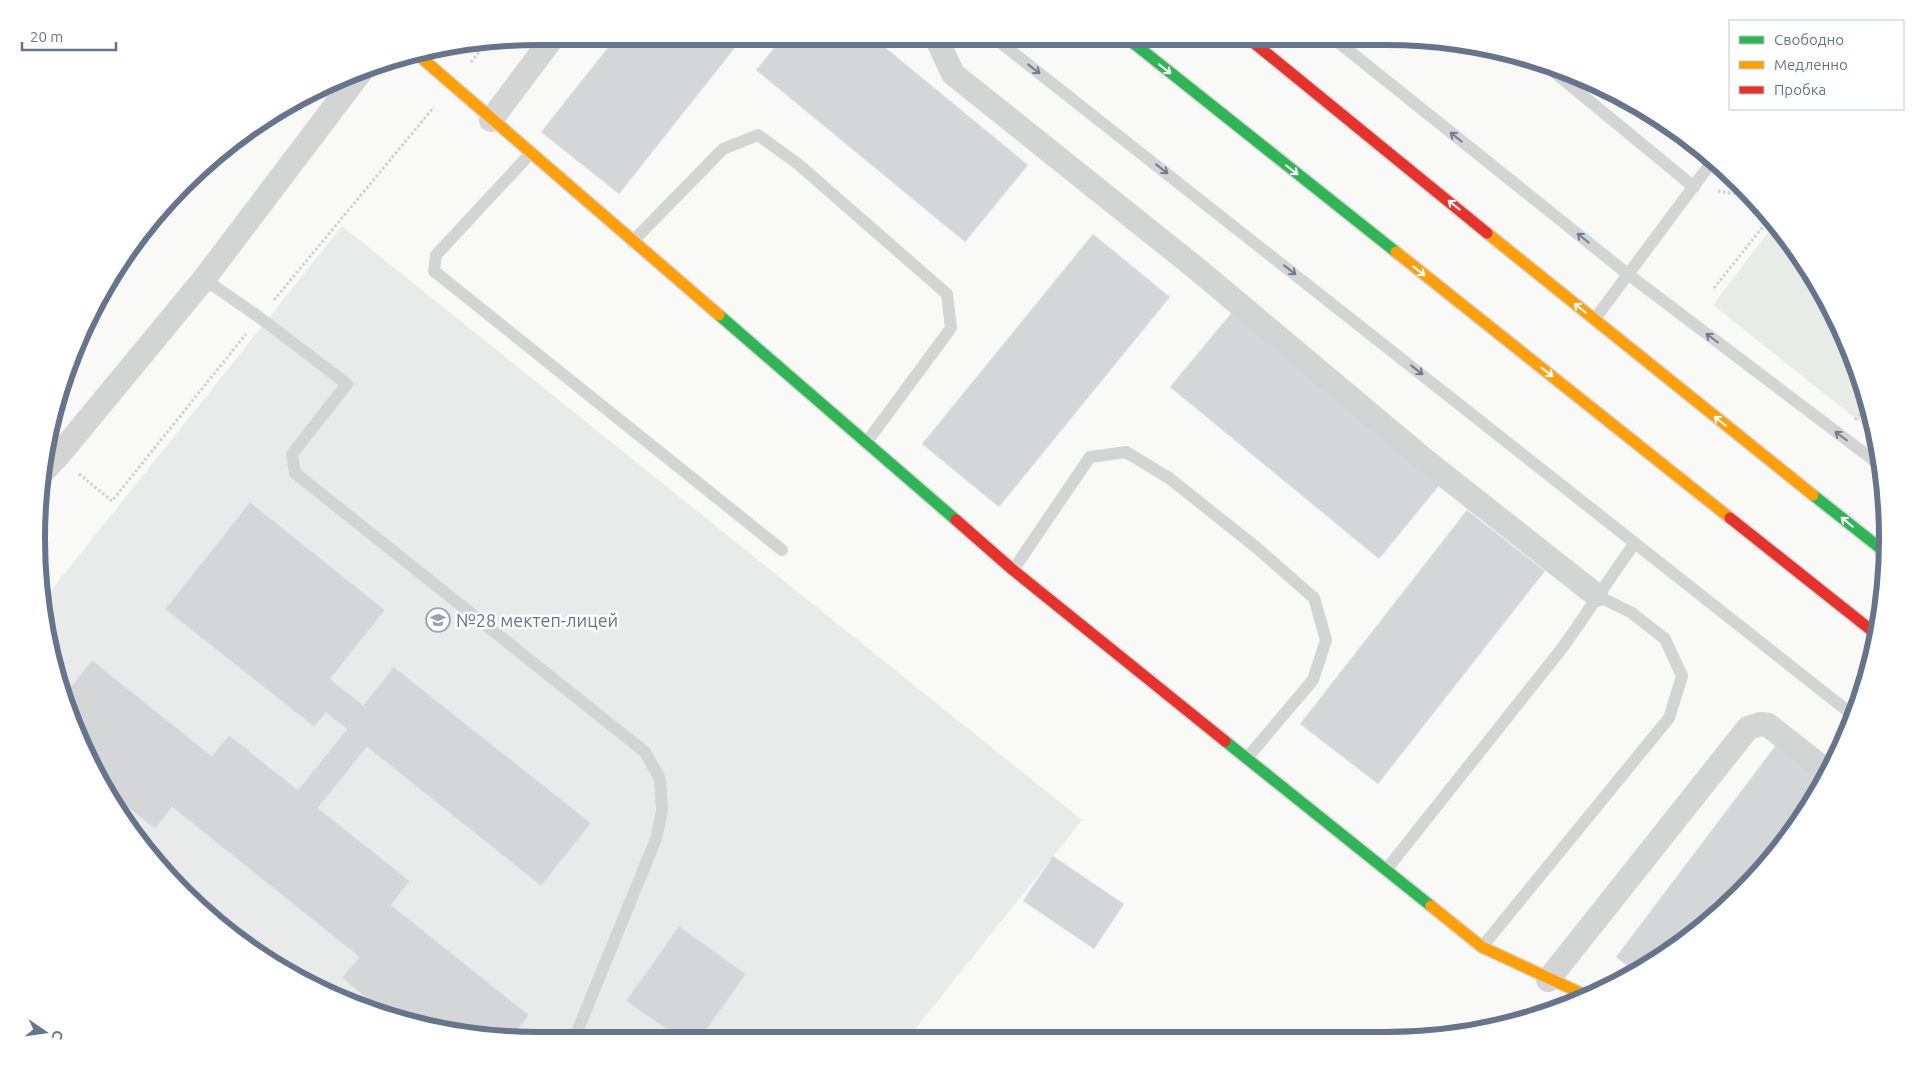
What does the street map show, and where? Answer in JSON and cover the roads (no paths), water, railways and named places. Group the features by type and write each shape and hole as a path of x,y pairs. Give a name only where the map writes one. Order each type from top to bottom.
{"street":[{"path":"492,120 547,45"},
{"path":"939,45 953,74 1197,269 1426,461 1596,595"},
{"path":"1136,45 1871,630"},
{"path":"1257,45 1594,320 1879,547"},
{"path":"423,59 1012,570 1482,947 1548,980 1578,992"},
{"path":"51,464 65,449 204,279 348,84"},
{"path":"1548,980 1748,728 1760,724 1768,725 1822,768"}],"lane":[{"path":"1004,45 1847,711"},
{"path":"1342,45 1628,275 1873,460"},
{"path":"1562,78 1694,186"},
{"path":"632,242 723,149 758,135 798,164 947,294 951,328 866,443"},
{"path":"530,154 436,255 434,271 782,550"},
{"path":"1594,320 1709,166"},
{"path":"204,279 259,317 347,384 292,454 295,473 645,752 660,778 662,811 656,839 577,1032"},
{"path":"1012,570 1090,457 1126,452 1169,478 1257,548 1314,598 1326,640 1312,680 1247,758"},
{"path":"1386,870 1563,647 1589,610 1596,595 1635,543"},
{"path":"1482,947 1669,718 1682,676 1665,639 1632,613 1596,595"}],"place":[{"name":"№28 мектеп-лицей","path":"438,620"}]}
